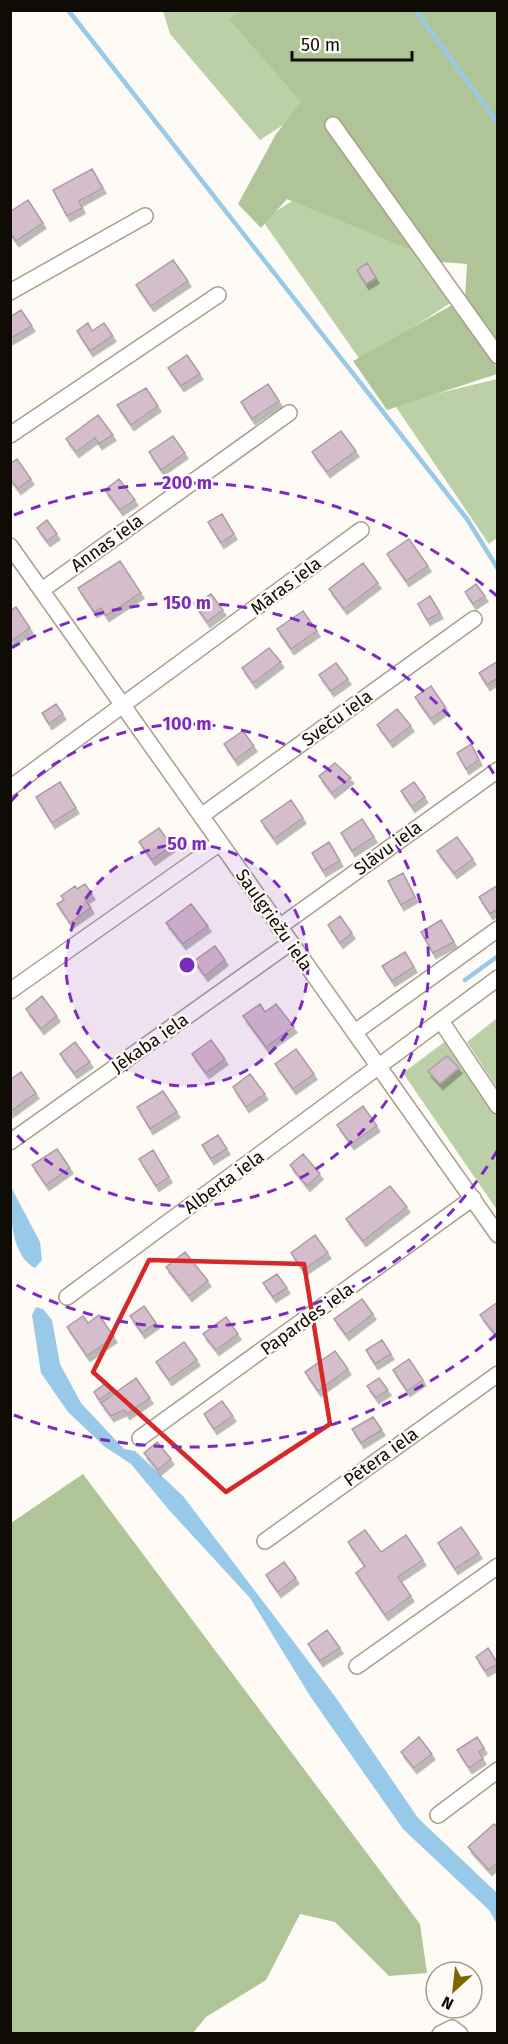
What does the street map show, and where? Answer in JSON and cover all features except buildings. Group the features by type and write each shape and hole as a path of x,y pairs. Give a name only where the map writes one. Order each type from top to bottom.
{"street":[{"path":"333,125 498,356"},
{"path":"10,292 145,216"},
{"path":"10,435 218,295"},
{"name":"Annas iela","path":"42,590 289,413"},
{"name":"Māras iela","path":"10,788 361,530"},
{"name":"Saulgriežu iela","path":"10,546 498,1235"},
{"path":"10,574 23,564"},
{"name":"Sveču iela","path":"201,816 474,619"},
{"name":"Slāvu iela","path":"279,927 498,770"},
{"path":"10,991 220,843"},
{"path":"356,1032 498,929"},
{"name":"Jēkaba iela","path":"10,1142 290,943"},
{"name":"Alberta iela","path":"67,1297 498,978"},
{"path":"441,1021 498,1106"},
{"name":"Papardes iela","path":"140,1438 473,1198"},
{"name":"Pētera iela","path":"265,1541 498,1374"},
{"path":"357,1666 498,1566"},
{"path":"438,1815 498,1770"}],"highlighted area":[{"path":"149,1260 304,1264 330,1424 226,1492 93,1372"}],"green space":[{"path":"244,10 497,11 497,347 465,298 467,264 441,262 287,199 261,228 238,204 276,134 301,102 229,19"},
{"path":"163,11 242,11 309,108 260,140 170,34"},
{"path":"300,196 387,210 452,302 361,361 262,220"},
{"path":"452,305 497,368 497,374 387,410 353,361"},
{"path":"497,379 497,538 489,544 394,404"},
{"path":"497,1018 497,1088 467,1042"},
{"path":"447,1040 497,1114 497,1210 403,1073"},
{"path":"83,1474 420,1924 425,1960 424,1973 389,1976 335,1922 300,1914 266,1980 206,2017 193,2033 11,2033 11,1523"}],"water":[{"path":"11,1187 40,1242 42,1260 35,1268 27,1262 16,1243 13,1232"},
{"path":"36,1307 43,1309 52,1320 60,1364 81,1403 124,1449 135,1451 183,1496 334,1695 418,1818 497,1893 497,1924 489,1910 403,1829 310,1696 250,1598 169,1510 131,1464 105,1447 68,1412 41,1373 32,1315"}],"waterway":[{"path":"68,10 467,519 498,569"},
{"path":"415,10 498,123"},
{"path":"465,980 498,956"}]}
